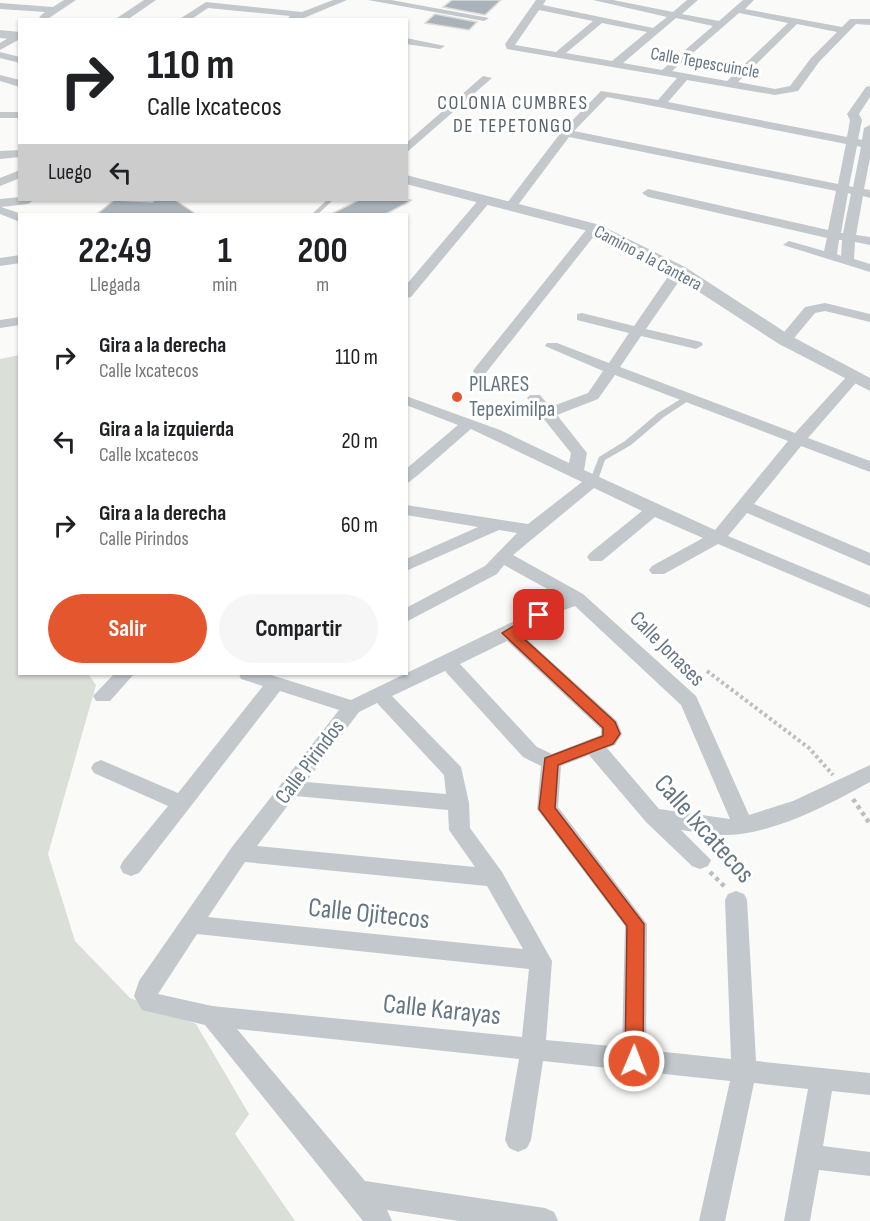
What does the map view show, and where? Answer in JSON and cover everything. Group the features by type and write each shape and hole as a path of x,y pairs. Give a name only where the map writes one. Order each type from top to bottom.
{"street":[{"path":"43,18 71,0"},
{"path":"122,18 151,0"},
{"path":"293,18 342,0"},
{"path":"373,0 418,11 484,18"},
{"path":"418,11 432,0"},
{"path":"598,0 718,24"},
{"path":"615,64 693,0"},
{"path":"664,73 718,24 749,0"},
{"path":"538,3 601,20 656,31"},
{"name":"Calle Tepescuincle","path":"538,3 510,44 516,49 775,92 794,89 815,60 853,21 870,21"},
{"path":"186,18 206,5 300,14"},
{"path":"0,6 54,10"},
{"path":"736,10 844,30"},
{"path":"558,55 601,20"},
{"path":"730,84 795,21"},
{"path":"0,34 18,35"},
{"path":"0,47 18,36"},
{"path":"408,41 440,46"},
{"path":"0,55 18,60"},
{"path":"661,104 685,76"},
{"path":"0,78 18,83"},
{"path":"408,148 487,78"},
{"path":"830,255 850,141 856,120 853,114 870,89"},
{"path":"511,206 566,133 604,93 868,144"},
{"path":"0,116 18,115"},
{"path":"856,120 870,122"},
{"path":"847,261 849,237 864,193 870,128"},
{"path":"566,133 864,193"},
{"path":"0,155 18,153"},
{"path":"0,182 18,174"},
{"name":"Camino a la Cantera","path":"408,180 594,228 679,272 785,340 862,381"},
{"path":"648,193 832,235 870,241"},
{"path":"408,292 485,200"},
{"path":"0,203 19,201"},
{"path":"0,210 18,217"},
{"path":"480,371 594,228"},
{"path":"789,245 870,268"},
{"path":"0,262 18,259"},
{"path":"546,414 593,396 614,370 637,330 679,272"},
{"path":"785,340 810,310 825,307 870,318"},
{"path":"582,317 696,345"},
{"path":"0,324 18,321"},
{"path":"552,346 870,467"},
{"path":"658,570 719,536 798,439 862,381"},
{"path":"536,398 546,414 579,453 576,471"},
{"path":"408,401 495,433 652,510 719,536 870,602"},
{"path":"408,477 424,460 468,424"},
{"path":"408,615 491,570 502,556 531,530 594,480"},
{"path":"745,506 870,560"},
{"path":"408,510 531,530"},
{"path":"596,557 652,510"},
{"path":"408,565 499,524"},
{"name":"Calle Jonases","path":"502,556 577,598 689,701 743,825"},
{"name":"Calle Pirindos","path":"408,674 447,661 509,633 547,611 577,598"},
{"path":"447,661 530,752 551,762 608,740 612,734 610,726 509,633"},
{"path":"102,696 124,675"},
{"path":"251,675 352,707"},
{"name":"Calle Pirindos","path":"147,988 240,853 352,707 378,693 400,677"},
{"path":"131,867 275,684"},
{"path":"378,693 454,772 460,830 494,878 541,961 533,1050 518,1140"},
{"name":"Calle Ixcatecos","path":"594,747 653,816 700,860"},
{"path":"551,762 547,809 636,924 634,1061"},
{"path":"101,768 182,803"},
{"path":"653,816 725,827 743,825 845,787 870,773"},
{"path":"290,788 459,804"},
{"path":"240,853 494,878"},
{"name":"Calle Ixcatecos","path":"712,1221 744,1071 736,900"},
{"name":"Calle Ojitecos","path":"191,924 541,961"},
{"name":"Calle Karayas","path":"147,988 146,996 150,1003 212,1016 822,1081 870,1084"},
{"path":"212,1016 358,1192 378,1221"},
{"path":"797,1221 822,1081"},
{"path":"807,1156 870,1164"},
{"path":"358,1192 545,1221"}],"lane":[{"path":"316,213 329,201"},
{"path":"594,480 602,459 628,443 661,415 687,399"}],"path":[{"name":"Calle Jonases","path":"707,671 809,748 845,787 870,824"},
{"name":"Calle Ixcatecos","path":"700,860 736,900"}],"shaded area":[{"path":"18,355 18,675 89,675 96,685 48,854 75,941 130,998 196,1024 249,1114 235,1134 295,1221 0,1221 0,359"}],"building":[{"path":"452,0 501,0 485,15 443,7"},
{"path":"435,14 477,22 469,30 425,23"},
{"path":"412,200 388,213 333,213 357,201"},
{"path":"113,201 176,201 194,213 98,213"}],"place":[{"name":"PILARES Tepeximilpa","path":"457,397"}],"district":[{"name":"COLONIA CUMBRES DE TEPETONGO","path":"513,114"}],"route":[{"path":"539,615 509,633 610,726 612,734 608,740 594,747 551,762 547,809 636,924 634,1061"}]}
